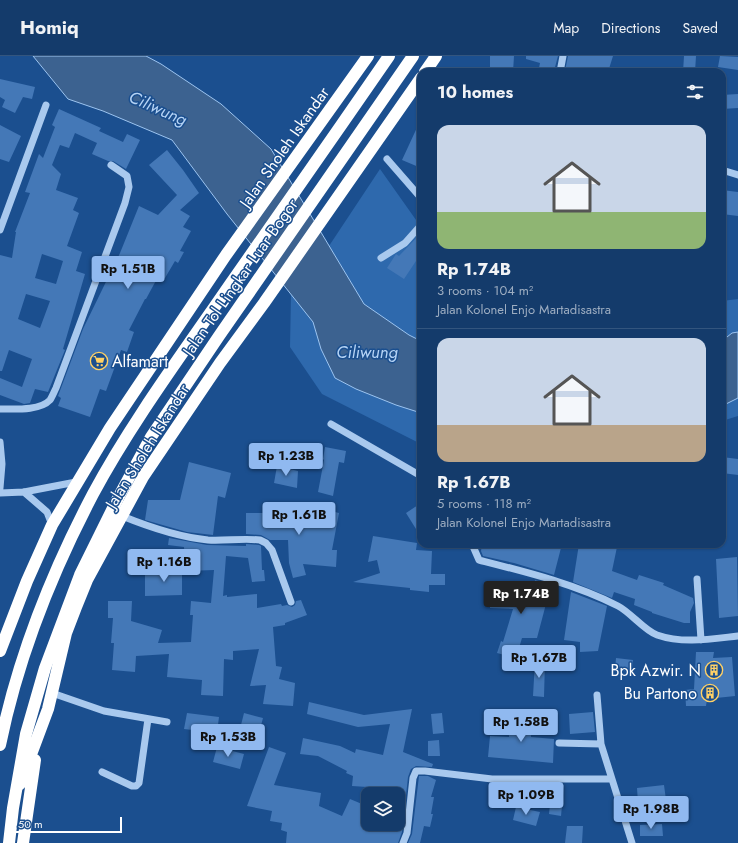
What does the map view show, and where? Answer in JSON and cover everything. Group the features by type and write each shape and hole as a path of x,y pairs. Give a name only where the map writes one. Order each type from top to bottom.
{"highway":[{"name":"Jalan Sholeh Iskandar","path":"0,651 27,581 52,525 76,482 110,428 226,255 368,56"},
{"name":"Jalan Tol Lingkar Luar Bogor","path":"0,745 6,715 31,632 60,562 94,493 134,426 170,372 389,56"},
{"name":"Jalan Tol Lingkar Luar Bogor","path":"9,843 13,808 26,734 45,668 80,575 118,498 151,437 413,56"},
{"path":"428,68 436,56"},
{"name":"Jalan Sholeh Iskandar","path":"37,741 52,693 66,633 76,607 87,580 143,476 220,363 264,303 417,84"},
{"path":"4,843 6,822 37,741"},
{"path":"22,843 37,741"}],"street":[{"path":"561,68 563,56"},
{"path":"0,230 4,208 46,105"},
{"path":"387,159 417,193"},
{"path":"0,409 36,408 49,401 56,388 129,187 127,176 111,165"},
{"path":"726,171 738,175"},
{"path":"381,258 406,243 417,230"},
{"path":"331,424 417,474"},
{"path":"0,442 2,464 0,488"},
{"path":"0,493 24,492 76,482"},
{"path":"24,492 47,512 52,525"},
{"path":"122,516 144,525 185,536 209,540 260,540 266,543 272,550 290,602"},
{"path":"474,548 480,560 547,578 600,598 619,607 655,635 681,640 701,640 738,636"},
{"path":"697,579 701,640"},
{"path":"52,693 104,711 167,722"},
{"path":"597,696 601,744 632,843"},
{"path":"102,772 132,786 136,786 139,783 148,719"},
{"path":"559,744 601,744"},
{"path":"403,843 407,833 413,778 416,771 492,779 611,779"}],"shaded area":[{"path":"380,169 417,221 417,442 322,394 290,347 291,295 329,246"},
{"path":"738,299 738,416 726,420 726,300"}],"water":[{"name":"Ciliwung","path":"33,56 146,56 161,64 221,104 271,149 364,304 417,339 417,412 356,389 335,378 321,349 313,322 227,214 172,140 103,111 68,99"},
{"path":"738,332 738,398 726,404 726,338 732,333"}],"building":[{"path":"490,56 514,56 513,68 490,68"},
{"path":"526,56 558,56 555,68 539,68 540,63 526,59"},
{"path":"568,56 613,56 609,68 566,68"},
{"path":"684,56 696,56 695,68 683,68"},
{"path":"720,56 738,57 738,70 718,67"},
{"path":"0,79 35,87 32,99 23,97 15,113 2,107 5,100 0,97"},
{"path":"738,94 738,108 726,109 726,95"},
{"path":"59,109 101,128 99,131 123,142 127,134 140,140 126,169 113,161 108,161 92,154 97,143 75,133 69,148 60,145 52,165 61,174 56,190 78,198 73,210 79,213 67,246 82,252 76,271 85,274 63,349 65,350 48,392 35,389 30,403 24,404 0,395 0,378 22,387 32,359 9,350 2,371 0,371 0,255 12,258 15,232 30,193 25,192 39,154 43,158 55,127 52,125","holes":["42,254 63,261 56,284 35,278","26,294 50,301 40,328 18,319"]},
{"path":"0,125 21,136 9,162 0,159"},
{"path":"417,128 417,166 402,160"},
{"path":"167,150 199,193 180,210 190,216 183,227 191,231 180,251 184,252 178,263 175,261 165,278 159,275 145,299 129,330 134,332 127,352 121,350 106,391 100,389 90,417 58,406 61,398 58,396 83,329 120,253 139,206 158,215 177,195 149,165"},
{"path":"726,190 738,192 738,216 726,214"},
{"path":"417,237 417,262 416,261 404,279 387,268 396,254 399,256"},
{"path":"325,447 346,451 344,463 339,462 333,496 318,492"},
{"path":"726,458 738,459 738,475 726,474"},
{"path":"189,462 231,473 225,498 218,496 213,535 187,532 145,520 148,500 180,500"},
{"path":"277,466 298,471 297,488 274,483"},
{"path":"265,503 280,503 280,521 314,524 318,503 332,504 331,511 339,513 332,550 337,550 336,567 303,564 306,575 293,578 289,563 288,540 270,540 261,535 246,534 246,513 265,513"},
{"path":"417,506 417,531 406,513"},
{"path":"373,536 417,543 416,550 432,551 431,574 445,574 445,585 429,585 429,592 410,590 410,588 353,582 380,573 377,560 368,562"},
{"path":"169,538 207,545 259,545 261,546 262,570 264,570 265,581 252,582 248,558 226,556 223,596 227,595 227,597 257,594 257,608 281,604 282,606 287,605 292,607 295,605 296,601 301,600 307,615 285,623 285,625 273,627 276,666 282,667 279,679 295,683 293,706 263,704 266,685 250,686 259,649 233,651 233,660 224,659 223,696 201,695 202,680 167,677 169,654 136,656 135,672 112,670 114,643 111,643 113,618 108,618 108,601 132,601 131,621 162,630 158,643 191,642 193,615 190,615 191,601 211,603 214,570 185,571 184,547 168,545"},
{"path":"481,548 561,548 554,575 514,563 483,556"},
{"path":"578,548 617,548 612,571 637,580 639,575 664,583 663,585 693,598 694,603 690,612 690,623 684,623 652,613 634,605 635,599 614,592 612,598 573,582"},
{"path":"737,557 738,616 719,618 716,559"},
{"path":"182,570 182,595 145,596 145,571"},
{"path":"535,580 551,585 537,638 522,638 516,658 497,653 501,641 503,642 513,609 490,608 490,591 532,594"},
{"path":"571,592 607,606 598,651 580,652 580,642 564,640"},
{"path":"696,652 714,652 713,658 732,657 735,696 707,699 706,706 686,706 685,690 694,689"},
{"path":"616,658 633,660 632,672 615,670"},
{"path":"535,661 545,661 544,697 533,696"},
{"path":"309,702 364,715 412,709 403,752 433,764 432,767 416,766 411,769 408,777 405,804 405,787 352,786 353,776 346,773 347,771 318,756 300,754 303,738 340,746 355,753 356,749 383,755 390,724 358,727 307,714"},
{"path":"593,712 595,732 570,734 569,714"},
{"path":"187,713 219,717 217,733 184,729"},
{"path":"244,713 263,718 259,733 240,729"},
{"path":"442,713 444,733 433,734 431,714"},
{"path":"508,714 530,714 531,737 554,739 553,763 488,757 490,736 509,737"},
{"path":"439,740 440,756 428,756 428,741"},
{"path":"217,747 244,754 240,769 213,762"},
{"path":"269,747 286,753 274,785 321,793 319,806 342,816 350,799 361,804 361,831 402,831 398,843 286,843 287,832 281,830 282,823 270,821 272,811 247,806"},
{"path":"419,776 428,776 436,780 431,797 434,797 431,814 433,814 430,827 424,826 420,843 408,843 412,834"},
{"path":"552,784 564,785 561,816 549,814"},
{"path":"664,785 666,800 638,803 637,788"},
{"path":"516,807 540,812 536,826 513,820"},
{"path":"662,824 663,836 640,836 640,825"},
{"path":"567,826 583,826 582,843 565,843"}],"place":[{"name":"Alfamart","path":"99,361"},
{"name":"Bpk Azwir. N","path":"714,670"},
{"name":"Bu Partono","path":"710,693"}]}
